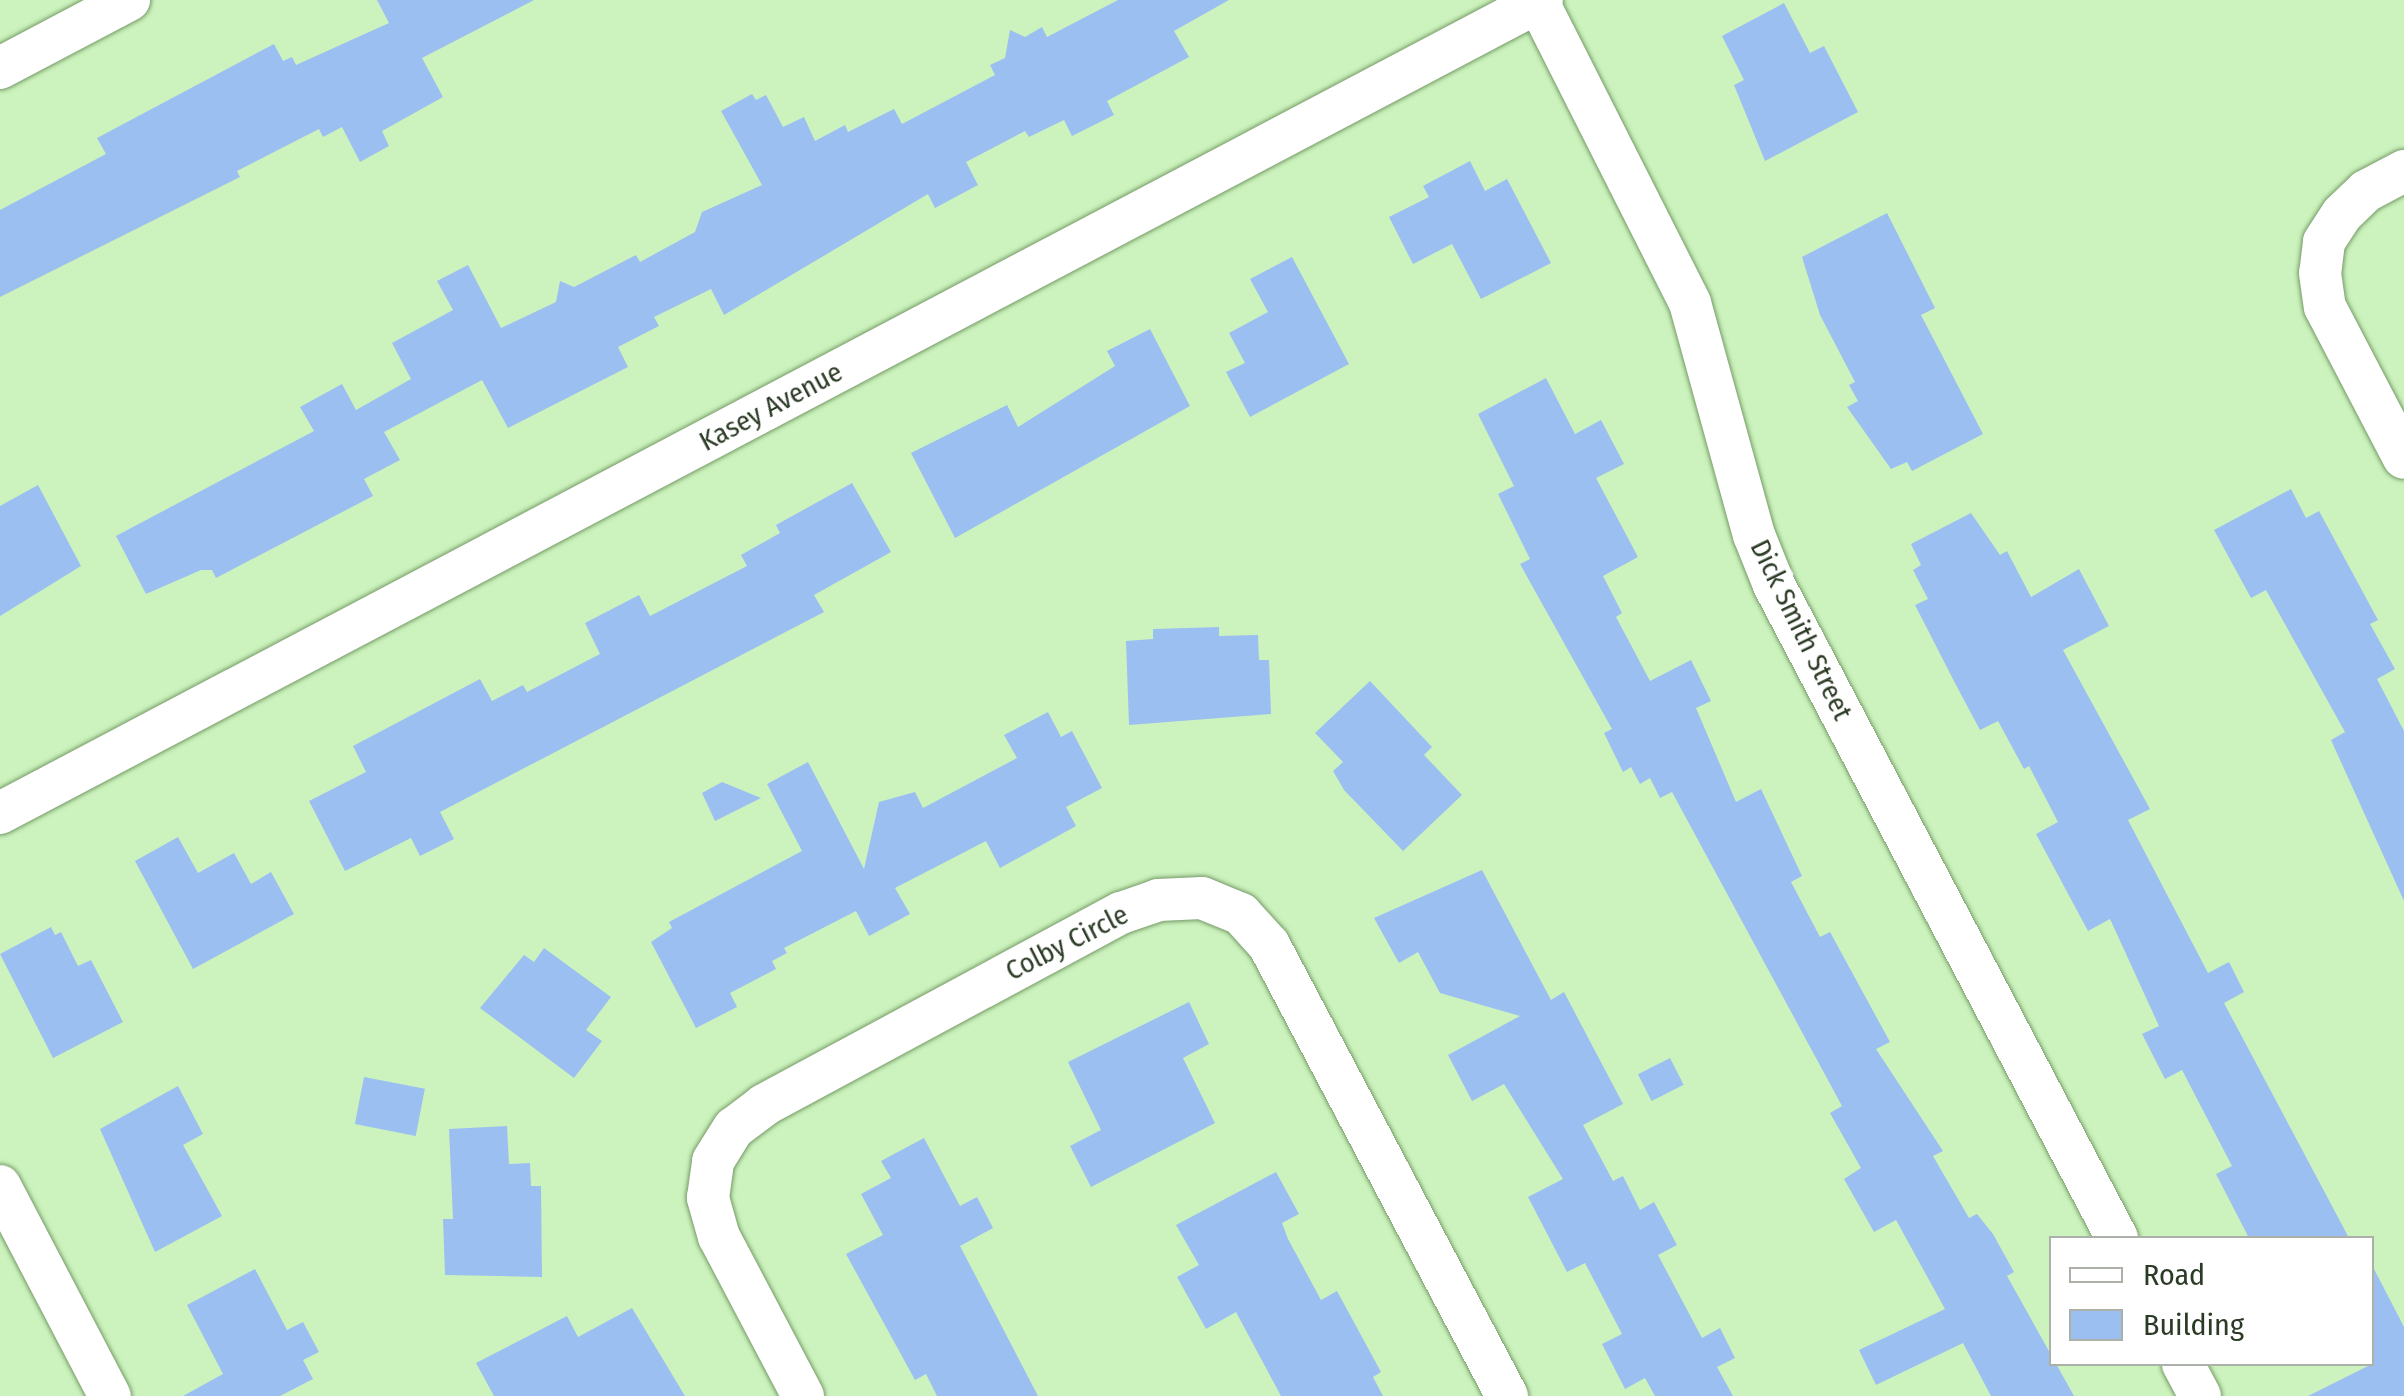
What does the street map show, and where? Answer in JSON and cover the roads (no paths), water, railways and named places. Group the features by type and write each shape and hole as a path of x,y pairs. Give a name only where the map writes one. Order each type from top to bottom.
{"street":[{"path":"0,68 129,0"},
{"name":"Kasey Avenue","path":"0,813 1539,1"},
{"name":"Dick Smith Street","path":"1539,1 1690,303 1774,585 2116,1236"},
{"path":"2404,170 2366,191 2324,242 2325,307 2404,458"},
{"name":"Colby Circle","path":"803,1396 719,1237 708,1198 713,1161 734,1128 764,1105 1120,913 1158,900 1202,898 1240,914 1269,945 1507,1396"},
{"path":"0,1186 110,1396"},
{"path":"2183,1366 2200,1396"}]}
